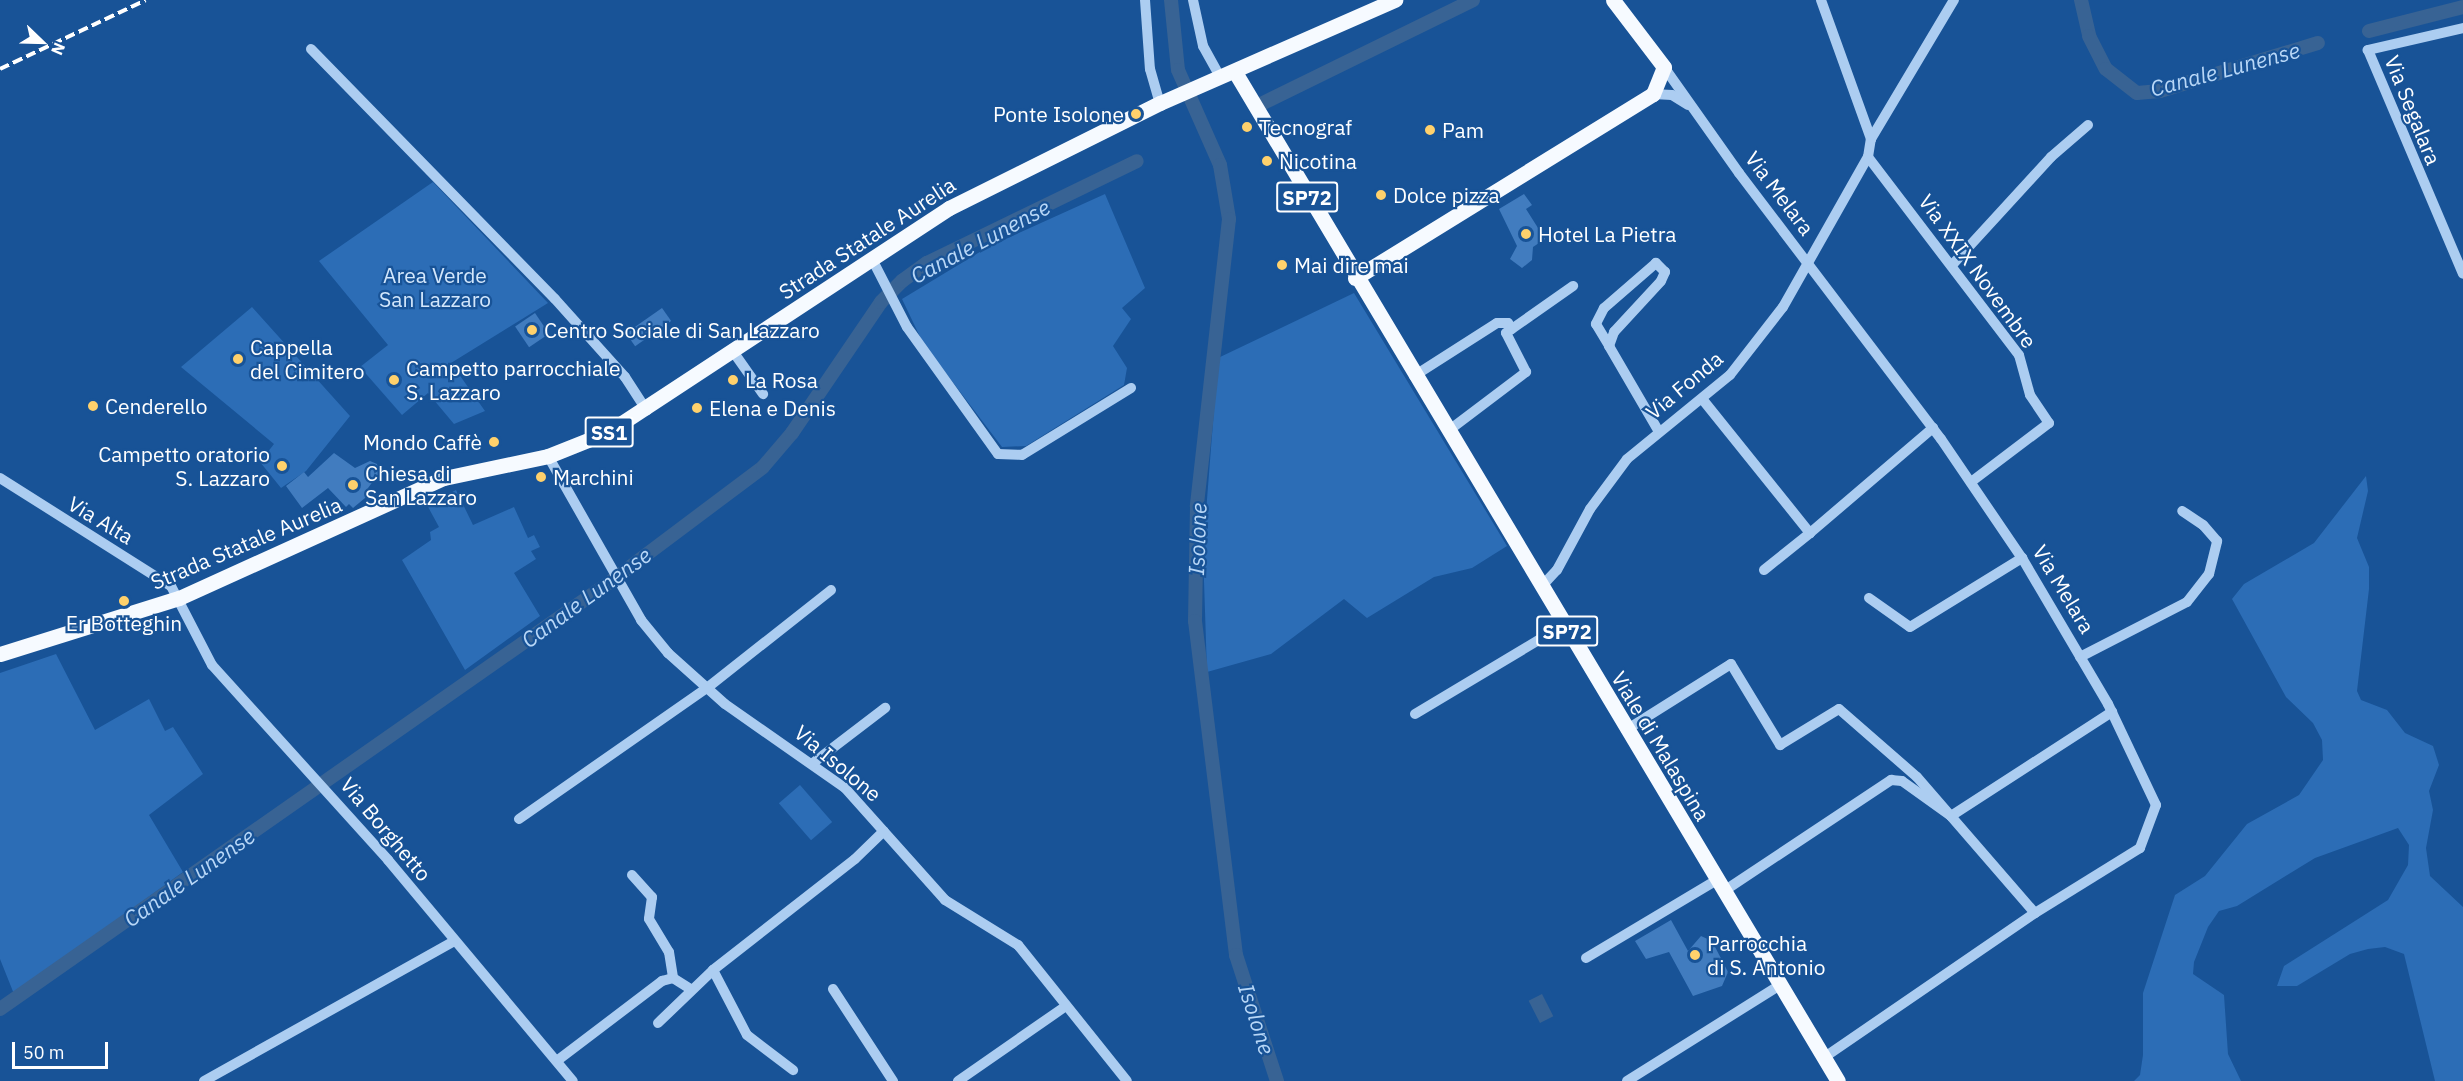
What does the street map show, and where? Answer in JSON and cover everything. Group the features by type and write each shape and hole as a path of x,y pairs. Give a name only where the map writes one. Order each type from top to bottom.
{"main road":[{"name":"Strada Statale Aurelia","path":"0,654 179,598 444,478 548,456 647,411 732,350 960,202 1164,101 1224,77 1395,0"},
{"name":"Via Melara","path":"1613,0 1664,67"},
{"path":"1354,278 1653,94 1664,67"},
{"name":"SP72","path":"1224,77 1249,100 1354,278"},
{"name":"Viale di Malaspina","path":"1354,278 1838,1081"}],"street":[{"path":"1145,0 1150,69 1164,101"},
{"path":"1193,0 1203,46 1224,77"},
{"name":"Via Fonda","path":"1821,0 1871,139"},
{"name":"Via Fonda","path":"1541,587 1557,570 1612,477 1659,432 1703,400 1753,347 1808,265 1868,157 1871,139 1954,0"},
{"name":"Via Segalara","path":"2463,28 2368,50 2463,274"},
{"path":"311,49 555,299 625,377 647,411"},
{"name":"Via Melara","path":"1664,67 1688,105 1933,428 2022,558 2112,712 2156,804 2140,848 2035,913 1825,1057"},
{"path":"1653,94 1672,95 1688,105"},
{"path":"1953,264 2051,157 2088,125"},
{"name":"Via XXIX Novembre","path":"1868,157 1953,264 2019,355 2030,395 2049,423 1971,482"},
{"path":"872,259 887,283 907,327 948,390 998,454 1022,455 1131,388"},
{"path":"1609,346 1614,332 1661,281 1665,272 1656,263 1597,318 1609,346 1659,432"},
{"path":"1448,431 1526,372 1506,333 1573,285"},
{"path":"1414,375 1497,323 1508,323 1512,329"},
{"path":"732,350 763,394"},
{"path":"1703,400 1810,533"},
{"path":"1764,570 1933,428"},
{"name":"Via Isolone","path":"548,456 619,584 661,645 706,688 813,762 884,831 945,900 1018,945 1127,1081"},
{"name":"Via Alta","path":"0,478 103,546 146,567 171,585 179,598"},
{"path":"2080,657 2187,602 2209,574 2217,542 2203,525 2182,511"},
{"path":"1869,597 1910,627 2022,558"},
{"path":"519,819 706,688 831,590"},
{"name":"Via Borghetto","path":"179,598 190,630 212,665 326,788 453,942 558,1060 573,1081"},
{"path":"1415,714 1564,625"},
{"path":"1626,730 1731,664 1780,745 1839,709 1917,777 2035,913"},
{"path":"813,762 885,708"},
{"path":"1951,816 2112,712"},
{"path":"1586,958 1721,885 1891,780 1902,781 1951,816"},
{"path":"658,1023 713,970 855,859 884,831"},
{"path":"632,875 652,897 649,919 669,952 673,978"},
{"path":"204,1081 453,942"},
{"path":"713,970 747,1035 793,1070"},
{"path":"558,1060 662,981 673,978 692,990"},
{"path":"1627,1081 1780,985"},
{"path":"833,989 892,1081"},
{"path":"958,1081 1066,1006"}],"green space":[{"name":"Area Verde San Lazzaro","path":"433,182 548,303 451,363 485,411 454,424 428,393 402,415 360,367 388,345 319,261"},
{"path":"1105,194 1145,288 1122,308 1131,319 1113,346 1127,368 1124,385 1026,446 1002,447 923,343 902,299 988,247"},
{"path":"1354,293 1507,546 1472,568 1434,577 1367,618 1344,599 1271,654 1207,672 1203,551 1218,358"},
{"path":"252,307 350,416 306,471 281,488 260,462 274,444 181,367"},
{"path":"2366,476 2368,491 2357,538 2369,567 2369,589 2357,691 2361,700 2387,710 2405,733 2433,746 2439,765 2429,791 2433,810 2426,848 2430,876 2463,907 2463,1081 2435,1081 2404,954 2385,947 2368,949 2350,954 2297,986 2277,986 2284,966 2388,900 2408,865 2409,845 2398,828 2315,858 2237,906 2219,911 2208,927 2194,962 2193,974 2224,995 2228,1054 2241,1081 2134,1081 2140,1075 2143,1055 2143,993 2175,895 2205,876 2247,824 2299,795 2323,760 2322,740 2313,723 2286,697 2232,599 2244,584 2314,543"},
{"path":"456,490 473,525 514,507 528,538 534,535 540,547 531,551 536,559 514,573 540,616 465,670 402,560 431,540 430,532 439,527 427,505"},
{"path":"56,654 95,730 149,699 165,731 173,727 203,774 149,815 183,872 14,994 0,959 0,673"},
{"path":"800,785 832,822 811,840 779,803"}],"shaded area":[{"path":"1542,994 1553,1016 1540,1023 1529,1001"}],"building":[{"name":"Hotel La Pietra","path":"1524,194 1532,205 1526,209 1545,239 1533,247 1532,260 1522,268 1510,259 1517,246 1499,209"},
{"path":"662,308 671,321 635,346 626,333"},
{"name":"Centro Sociale di San Lazzaro","path":"535,313 549,334 529,347 515,326"},
{"path":"334,453 355,468 370,461 377,464 380,472 368,488 371,493 353,508 349,504 346,507 328,488 302,508 286,486 304,472 308,477"},
{"name":"Parrocchia di S. Antonio","path":"1671,920 1688,951 1701,936 1712,941 1728,972 1722,986 1693,996 1669,952 1646,959 1635,941"}],"waterway":[{"name":"Isolone","path":"1171,0 1178,70 1220,165 1229,219 1197,506 1195,621 1236,955 1277,1081"},
{"name":"Canale Lunense","path":"1261,104 1473,0"},
{"name":"Canale Lunense","path":"2081,0 2089,36 2106,69 2137,93 2160,91 2318,43"},
{"name":"Canale Lunense","path":"2369,31 2463,7"},
{"name":"Canale Lunense","path":"0,1009 610,582 763,467 792,433 881,302 902,281 927,263 1137,161"}],"railway":[{"path":"0,69 146,0"}],"place":[{"name":"Ponte Isolone","path":"1136,114"},
{"name":"Tecnograf","path":"1247,127"},
{"name":"Pam","path":"1430,130"},
{"name":"Nicotina","path":"1267,161"},
{"name":"Dolce pizza","path":"1381,195"},
{"name":"Hotel La Pietra","path":"1526,234"},
{"name":"Mai dire mai","path":"1282,265"},
{"name":"Centro Sociale di San Lazzaro","path":"532,330"},
{"name":"Cappella del Cimitero","path":"238,359"},
{"name":"Campetto parrocchiale S. Lazzaro","path":"394,380"},
{"name":"La Rosa","path":"733,380"},
{"name":"Cenderello","path":"93,406"},
{"name":"Elena e Denis","path":"697,408"},
{"name":"Mondo Caffè","path":"494,442"},
{"name":"Campetto oratorio S. Lazzaro","path":"282,466"},
{"name":"Marchini","path":"541,477"},
{"name":"Chiesa di San Lazzaro","path":"353,485"},
{"name":"Er Botteghin","path":"124,601"},
{"name":"Parrocchia di S. Antonio","path":"1695,955"}]}
